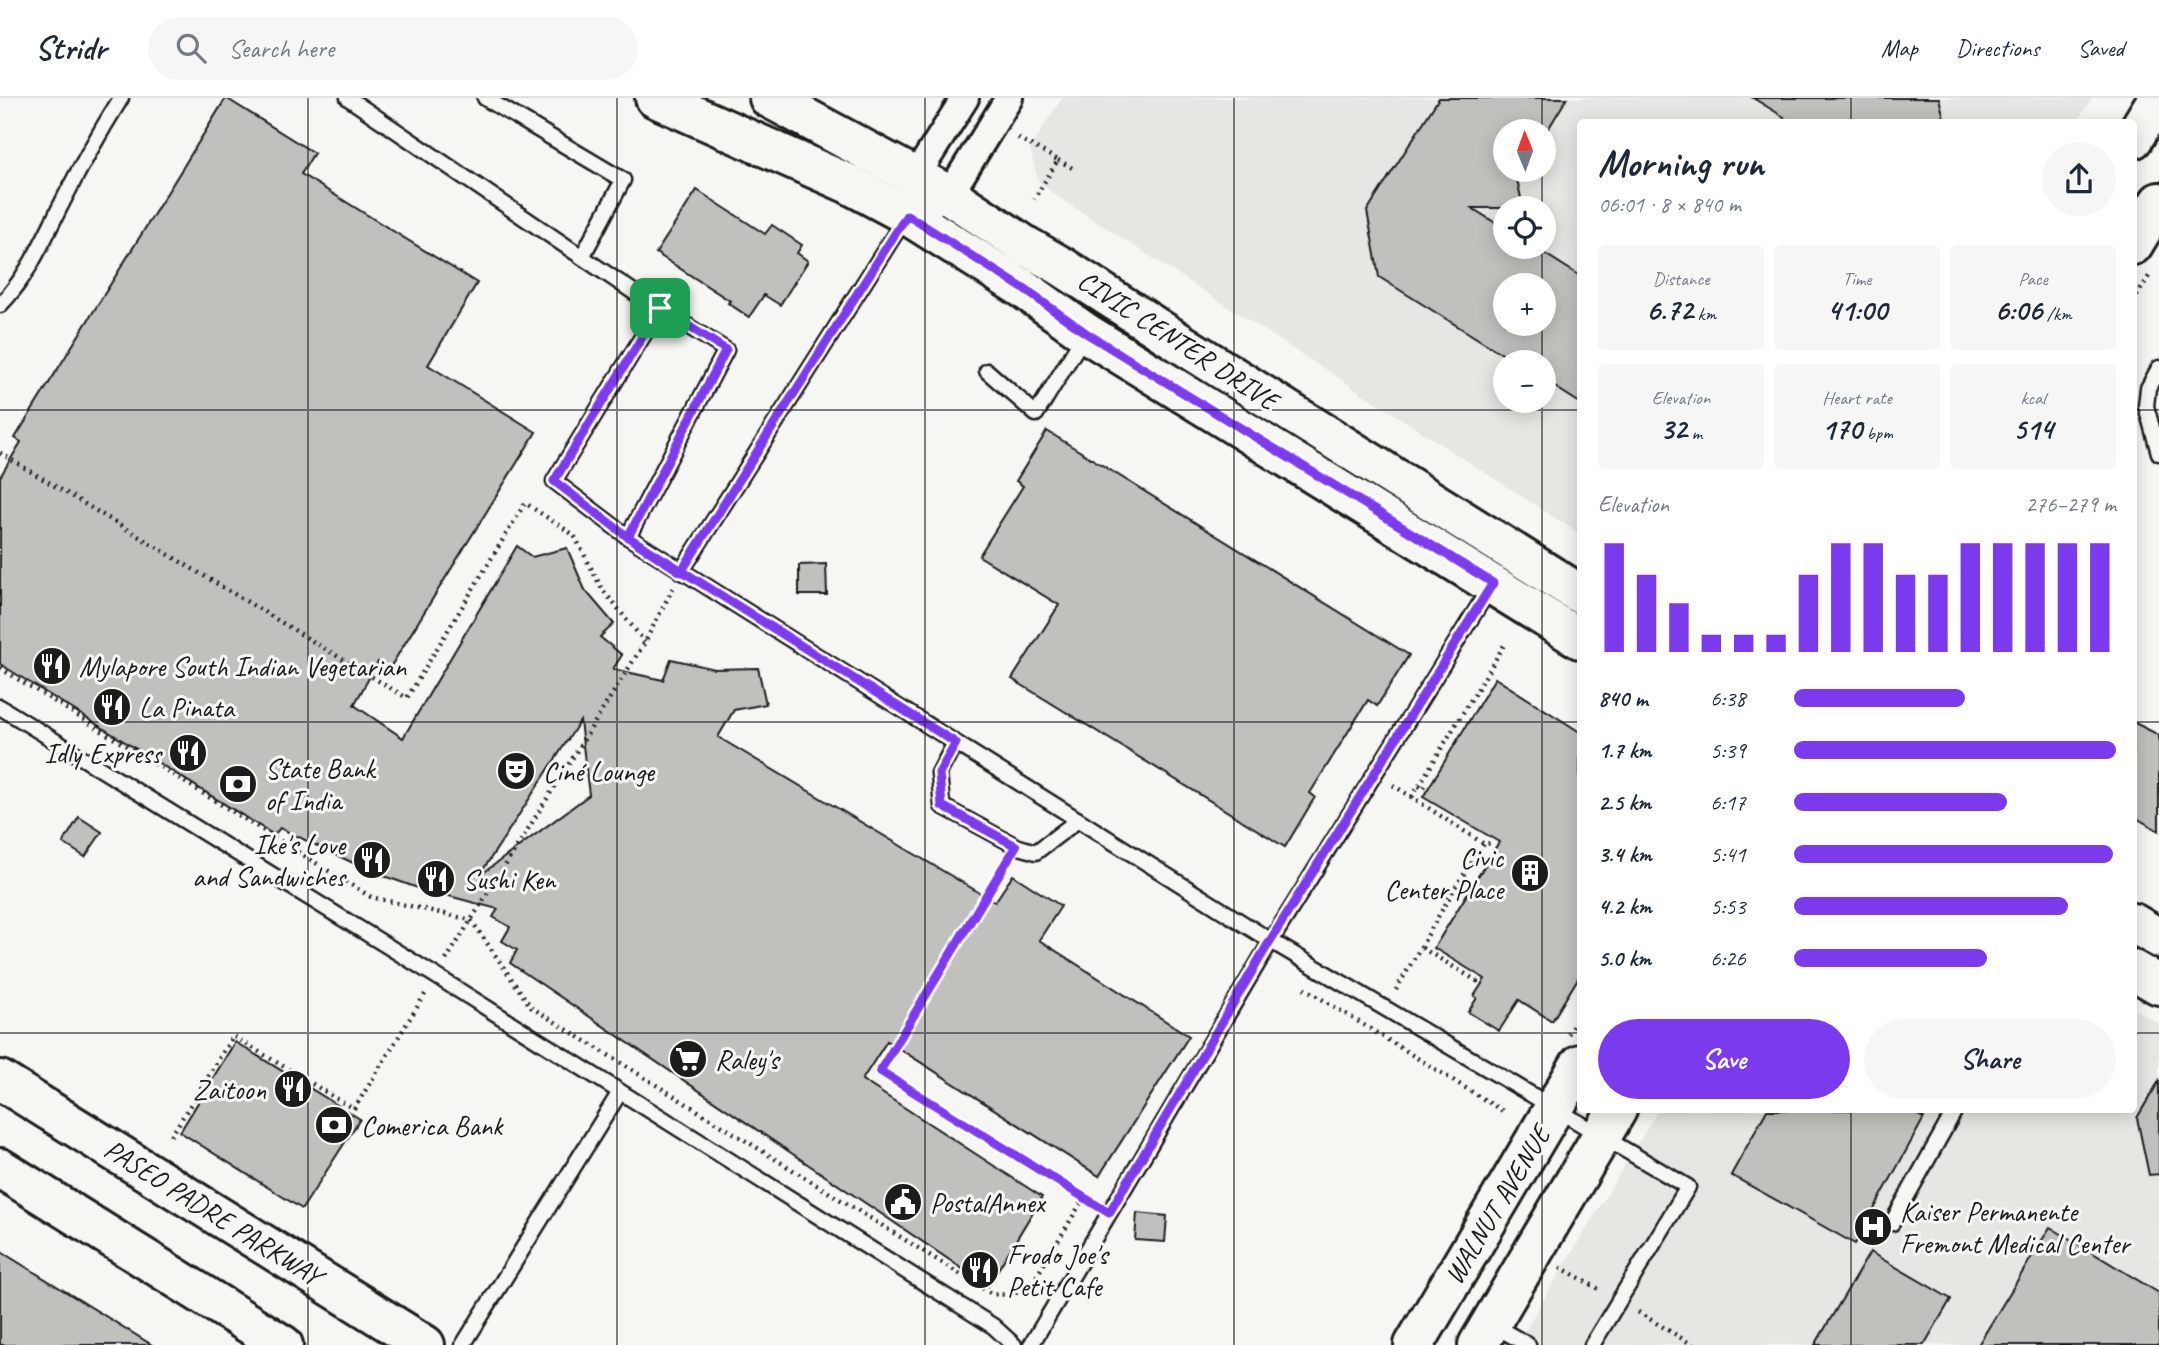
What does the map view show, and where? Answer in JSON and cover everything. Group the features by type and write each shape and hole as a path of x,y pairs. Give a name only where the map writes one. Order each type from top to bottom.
{"main road":[{"name":"CIVIC CENTER DRIVE","path":"654,98 849,184 907,215 1024,289 1086,333 1577,637"},
{"name":"CIVIC CENTER DRIVE","path":"769,98 949,195 1016,240 1577,592"},
{"path":"2137,132 2158,98"},
{"path":"2143,258 2159,202"},
{"path":"2137,925 2159,938"},
{"path":"2137,972 2159,985"},
{"name":"WALNUT AVENUE","path":"1414,1345 1577,1069"},
{"name":"PASEO PADRE PARKWAY","path":"0,1080 425,1345"},
{"name":"WALNUT AVENUE","path":"1484,1335 1609,1123"},
{"path":"0,1168 283,1345"}],"street":[{"path":"907,215 916,176 965,98"},
{"path":"907,215 949,195 1009,98"}],"lane":[{"path":"3,297 39,248 80,168 121,98"},
{"path":"348,98 582,257 726,350 628,537"},
{"path":"485,98 623,180 582,257"},
{"path":"681,572 907,215"},
{"path":"660,308 554,481 628,537 681,572 1270,941 1555,1107 1609,1123 1688,1187 1592,1345"},
{"path":"987,371 1036,414 1086,333"},
{"path":"2159,369 2148,388 2146,406 2159,453"},
{"path":"1031,1345 1270,941 1493,583"},
{"path":"0,707 436,976 993,1326 1014,1345"},
{"path":"956,743 939,773 942,806 1016,846 1036,852 1078,820"},
{"path":"463,1345 620,1092"},
{"path":"1892,1223 1953,1113"},
{"path":"1484,1335 1528,1345"}],"path":[{"path":"1018,138 1074,169"},
{"path":"1034,198 1058,160"},
{"path":"2137,284 2143,258"},
{"path":"0,453 407,698 525,503 574,535 601,589 645,642"},
{"path":"171,1136 233,1036 354,1109 645,642 681,572"},
{"path":"1412,797 1506,642"},
{"path":"0,668 372,897 471,920 531,1007 992,1294 1011,1295 1030,1287 1084,1198"},
{"path":"1389,782 1484,844 1493,843"},
{"path":"1419,786 1423,789 1426,785 1429,787"},
{"path":"1385,1008 1484,844"},
{"path":"1016,846 880,1071 1109,1213"},
{"path":"1422,948 1477,981 1480,976"},
{"path":"1296,983 1506,1114"},
{"path":"1560,1266 1599,1289"},
{"path":"1638,1312 1693,1345"}],"shaded area":[{"path":"1062,98 2092,98 2079,119 1577,119 1577,532 1055,195 1038,181 1030,148"},
{"name":"Kaiser Permanente Fremont Medical Center","path":"2137,1011 2159,1024 2159,1345 1516,1345 1656,1113 2137,1113"}],"building":[{"path":"226,98 314,153 301,174 477,283 428,365 536,432 389,669 378,662 354,705 403,738 517,546 532,557 567,548 585,590 614,624 600,637 622,655 613,669 663,680 671,659 715,669 758,668 766,704 734,710 718,737 995,902 1013,875 1061,906 1039,940 1189,1036 1099,1176 887,1041 862,1080 1042,1197 988,1286 510,963 517,950 502,941 510,927 493,917 498,909 415,887 370,871 280,828 274,835 0,664 0,477 21,442 15,438","holes":["580,721 589,795 479,876"]},
{"path":"1439,98 1567,98 1554,119 1493,119 1493,182 1518,182 1521,196 1493,196 1493,208 1472,208 1493,221 1493,259 1553,259 1577,274 1577,401 1556,388 1556,350 1496,350 1379,277 1367,211"},
{"path":"1753,98 1939,98 1944,119 1784,119"},
{"path":"697,190 765,234 772,225 802,245 797,253 808,261 780,305 764,295 749,317 728,303 730,301 656,253"},
{"path":"1047,431 1409,655 1377,706 1368,700 1310,793 1315,797 1285,847 1012,679 1059,605 979,556 1023,486 1016,481"},
{"path":"826,564 827,595 799,595 799,565"},
{"name":"Civic Center Place","path":"1495,678 1577,730 1577,980 1552,1021 1519,1000 1499,1031 1468,1012 1485,979 1434,948 1499,842 1423,797"},
{"path":"2137,724 2159,735 2159,831 2137,818"},
{"path":"79,817 102,832 85,857 63,843"},
{"path":"235,1042 360,1119 302,1209 180,1132"},
{"path":"2159,1081 2159,1174 2149,1175 2137,1118"},
{"path":"1765,1113 1914,1113 1924,1118 1855,1244 1731,1175"},
{"path":"1137,1213 1167,1216 1165,1242 1135,1240"},
{"path":"2050,1227 2159,1293 2159,1345 1978,1345"},
{"path":"0,1251 152,1345 0,1345"},
{"path":"1870,1252 1951,1299 1924,1345 1815,1345"}],"place":[{"name":"Mylapore South Indian Vegetarian","path":"52,666"},
{"name":"La Pinata","path":"112,707"},
{"name":"Idly Express","path":"188,753"},
{"name":"Ciné Lounge","path":"516,771"},
{"name":"State Bank of India","path":"238,784"},
{"name":"Ike's Love and Sandwiches","path":"372,860"},
{"name":"Civic Center Place","path":"1530,873"},
{"name":"Sushi Ken","path":"436,879"},
{"name":"Raley's","path":"688,1059"},
{"name":"Zaitoon","path":"293,1089"},
{"name":"Comerica Bank","path":"334,1125"},
{"name":"PostalAnnex","path":"903,1202"},
{"name":"Kaiser Permanente Fremont Medical Center","path":"1873,1227"},
{"name":"Frodo Joe's Petit Cafe","path":"980,1270"}],"route":[{"path":"660,308 554,481 628,537 681,572 907,215 1024,289 1086,333 1493,583 1270,941 1109,1213 880,1071 1016,846 942,806 939,773 956,743 681,572 628,537 726,350 660,308"}]}
